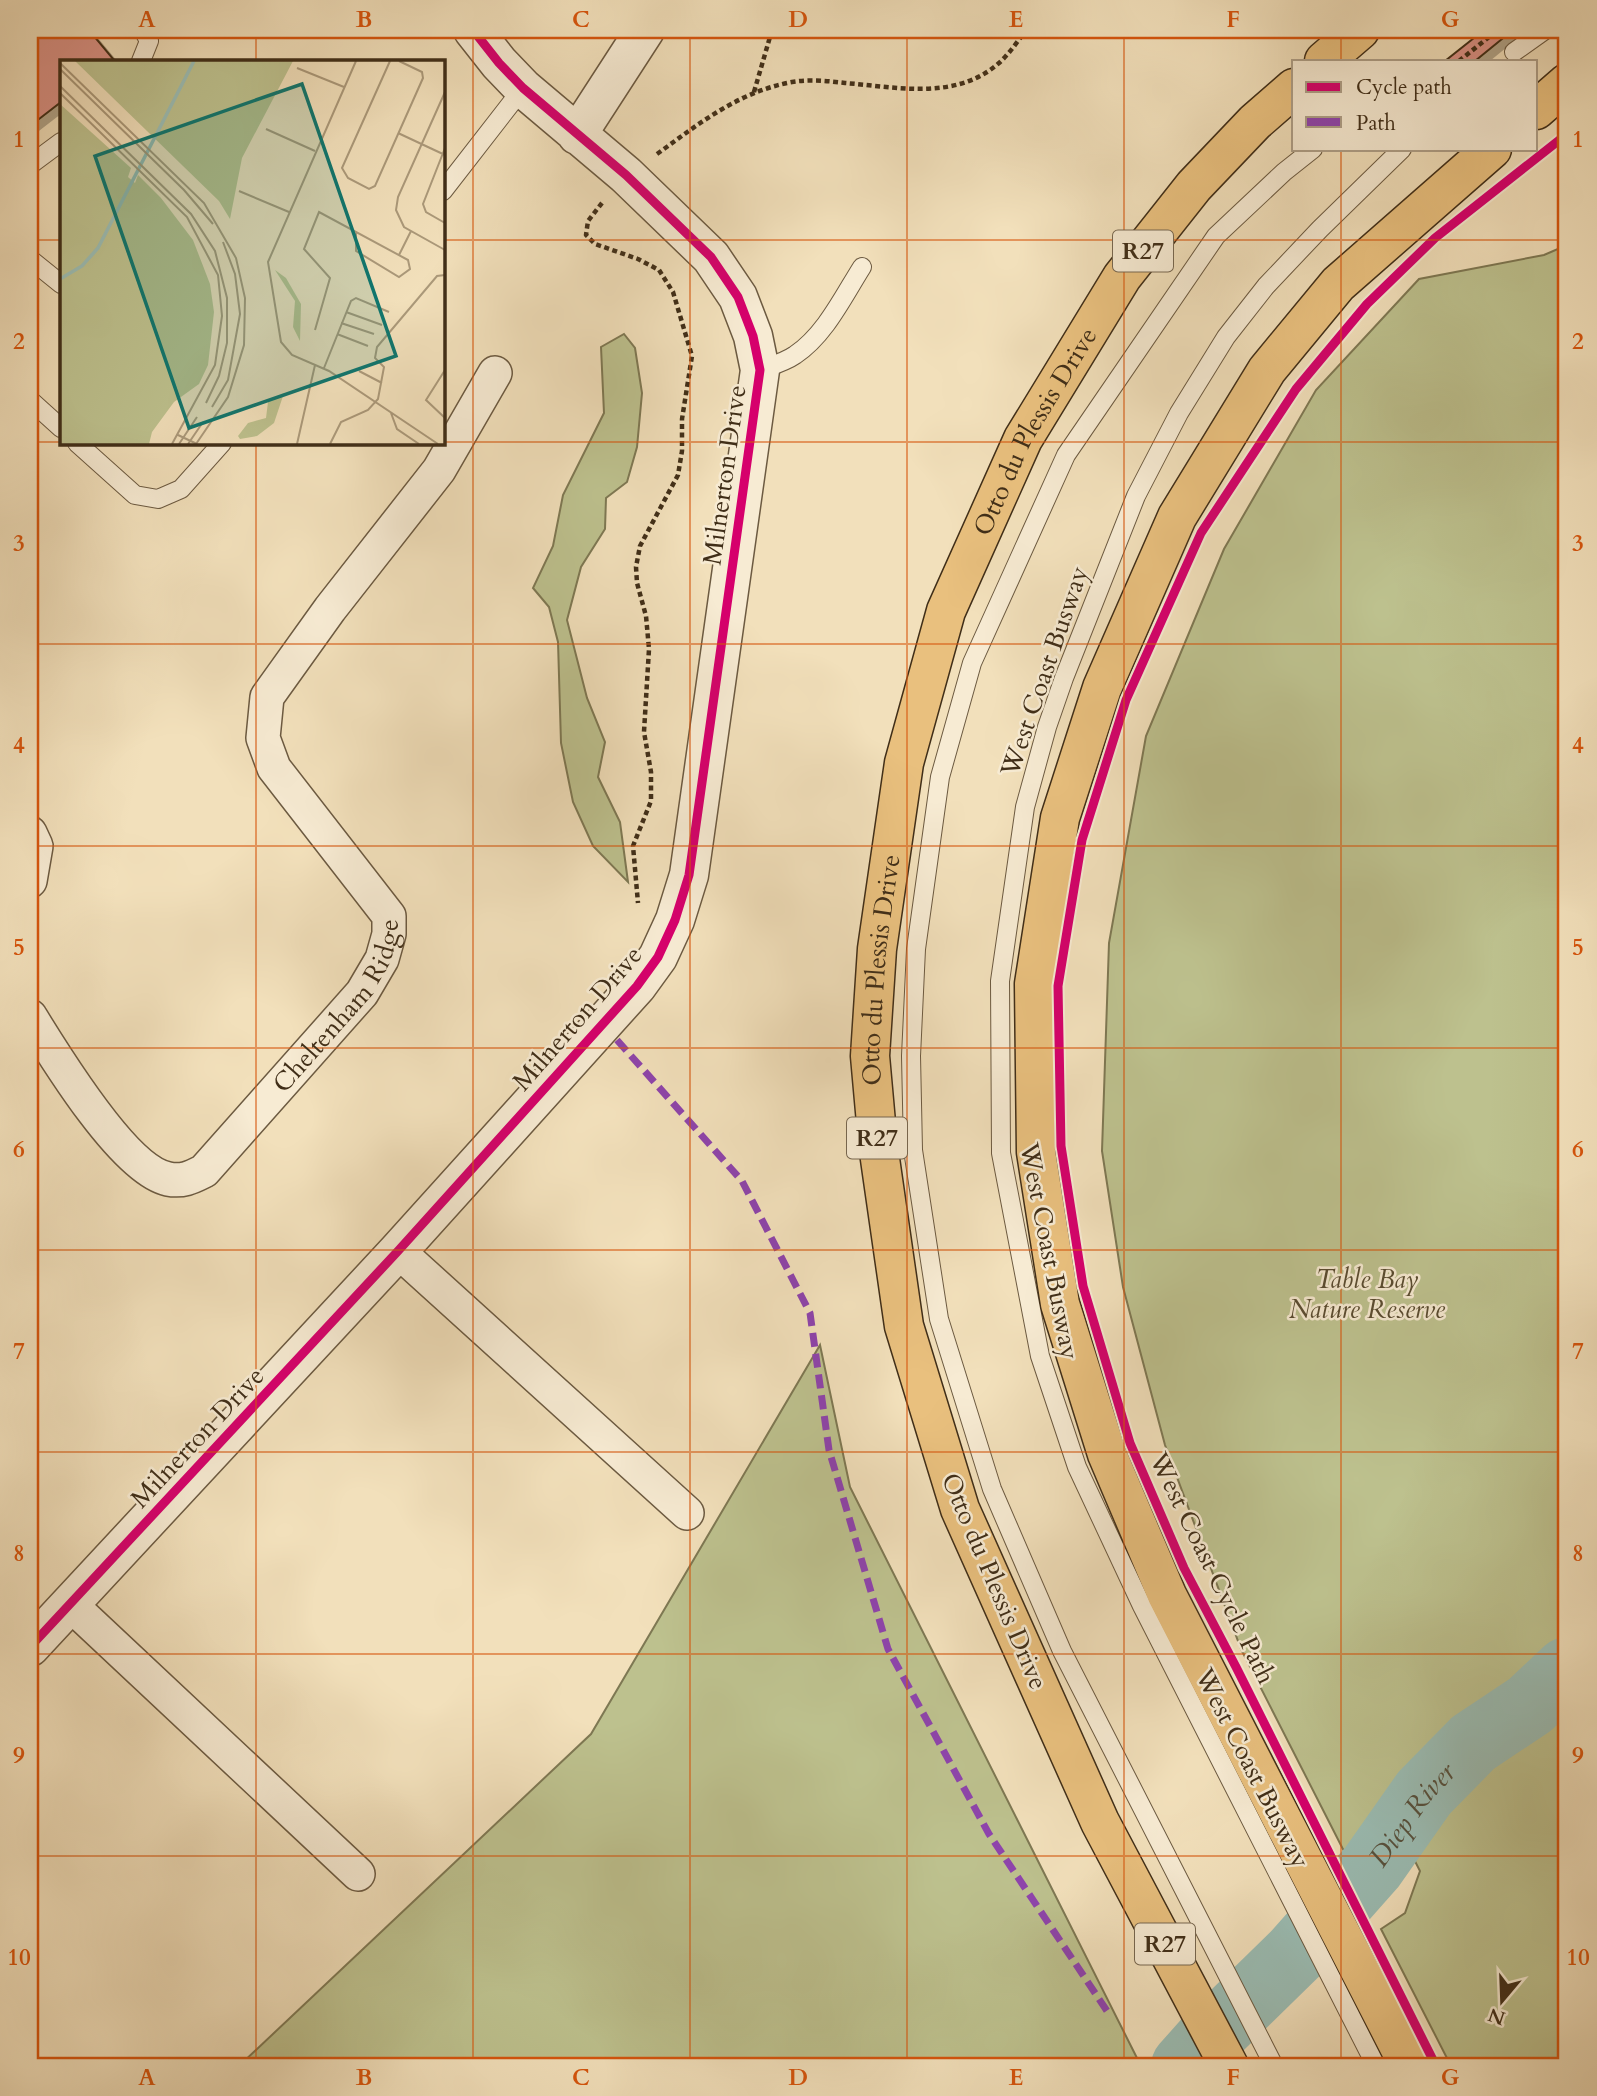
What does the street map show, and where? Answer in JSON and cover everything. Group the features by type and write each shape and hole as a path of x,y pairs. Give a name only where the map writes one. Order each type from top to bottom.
{"main road":[{"path":"1325,60 1360,30"},
{"path":"1538,108 1567,83"},
{"name":"Otto du Plessis Drive","path":"1229,2066 1100,1822 960,1509 904,1326 878,1145 870,1056 877,949 904,763 946,611 1023,439 1122,277 1194,186 1255,122 1292,90"},
{"path":"1409,2066 1206,1701 1167,1595 1107,1454 1059,1304 1037,1153 1034,984 1060,818 1102,688 1177,517 1267,370 1338,284 1491,150"}],"street":[{"name":"Milnerton Drive","path":"30,1647 398,1251 637,986 659,957 690,875 760,370 753,336 738,297 711,257 626,175 523,88 499,63 474,30"},
{"path":"577,135 645,30"},
{"name":"Cheltenham Ridge","path":"30,1016 56,1059 119,1142 148,1170 167,1179 186,1180 204,1171 362,993 382,959 389,934 389,916 274,768 263,737 267,697 330,609 439,470 495,373"},
{"path":"30,833 36,846 30,881"},
{"path":"398,1251 687,1513"},
{"path":"70,1604 358,1874"}],"lane":[{"path":"141,60 149,41 143,30"},
{"path":"1514,52 1545,30"},
{"path":"444,190 523,88"},
{"path":"30,165 60,143"},
{"path":"1274,2066 1062,1651 992,1489 939,1319 913,1150 911,1056 916,949 940,777 972,663 1066,455 1216,236 1284,172 1312,150"},
{"name":"West Coast Busway","path":"1376,2066 1206,1701 1142,1606 1077,1466 1040,1356 1001,1153 1000,981 1025,807 1047,727 1136,496 1180,414 1226,337 1266,286 1401,150"},
{"path":"30,259 60,283"},
{"path":"760,370 794,356 811,342 862,267"},
{"path":"30,400 60,427"},
{"path":"78,444 135,495 158,499 181,489 221,444"}],"path":[{"path":"754,93 772,30"},
{"path":"647,160 725,105 754,93 793,82 815,80 917,91 935,90 988,71 1001,61 1026,30"},
{"path":"1460,60 1497,30"},
{"path":"607,197 588,221 586,235 595,244 638,258 659,270 673,292 692,356 682,419 682,452 678,475 640,546 636,566 637,583 646,616 649,649 644,732 651,772 651,801 633,846 638,904"}],"green space":[{"name":"Table Bay Nature Reserve","path":"1567,245 1567,2066 1451,2066 1381,1929 1405,1913 1420,1871 1388,1808 1350,1863 1241,1649 1165,1445 1123,1287 1102,1151 1109,943 1146,736 1224,549 1316,390 1419,279 1544,255"},
{"path":"624,334 635,348 642,393 637,447 627,482 606,498 605,529 581,567 567,620 587,698 605,742 598,777 620,822 628,882 593,846 573,802 561,743 558,642 549,607 533,588 553,546 563,495 604,413 601,347"},
{"path":"820,1345 850,1487 1141,2066 239,2066 591,1734"}],"building":[{"path":"30,30 89,30 114,60 60,60 60,103 30,126"},
{"path":"1484,30 1513,30 1476,60 1446,60"}],"waterway":[{"name":"Diep River","path":"1184,2066 1295,1954 1372,1867 1424,1793 1473,1743 1530,1705 1567,1670"}],"marked path":[{"path":"617,1040 742,1181 810,1313 829,1450 888,1649 989,1834 1107,2011"}],"cycle path":[{"path":"30,1647 398,1251 637,986 658,957 675,920 689,875 760,370 753,336 738,297 711,257 626,175 523,88 473,30"},
{"name":"West Coast Cycle Path","path":"1436,2066 1184,1568 1130,1443 1083,1286 1061,1146 1058,986 1082,840 1126,700 1201,533 1296,389 1367,304 1435,238 1567,134"}]}
